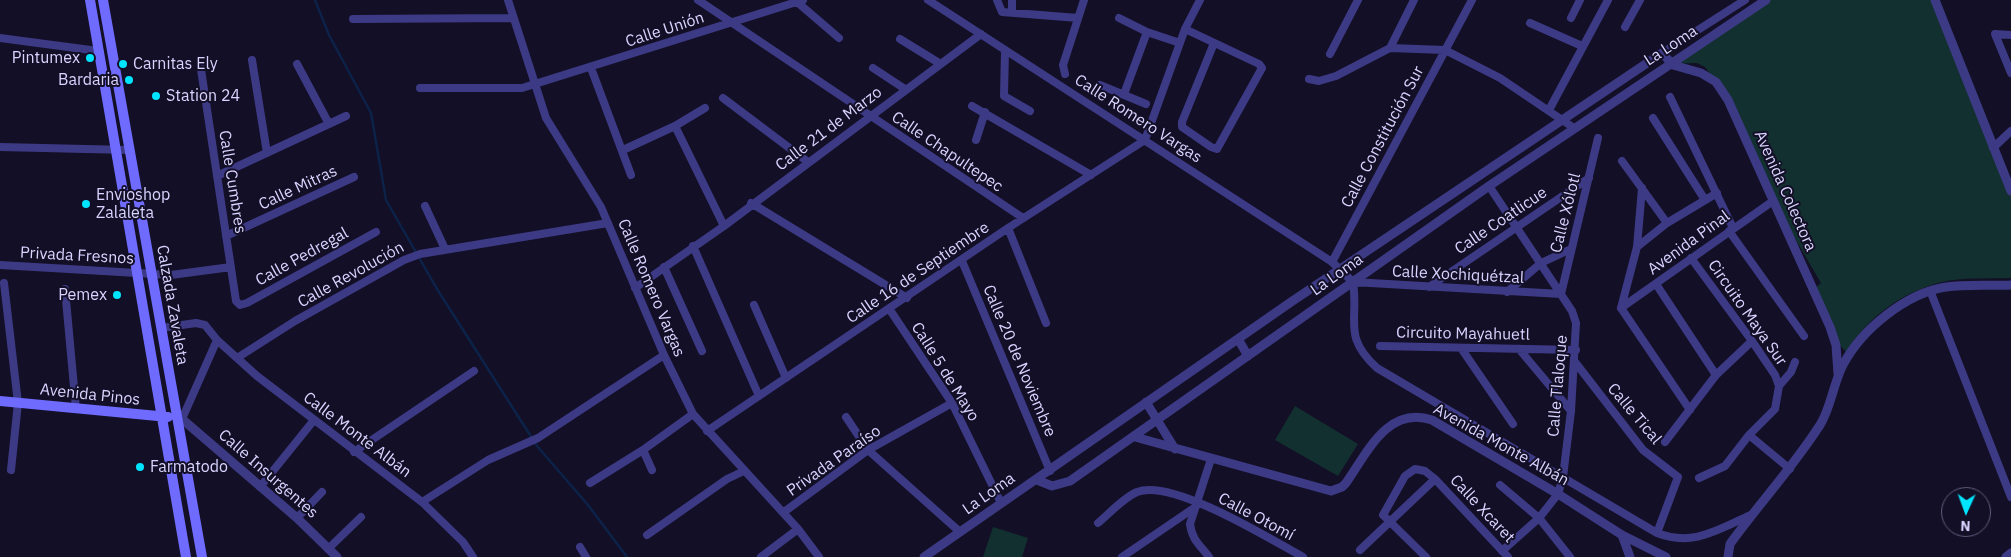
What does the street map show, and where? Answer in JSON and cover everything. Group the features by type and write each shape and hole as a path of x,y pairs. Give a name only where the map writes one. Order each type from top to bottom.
{"main road":[{"name":"Calzada Zavaleta","path":"90,0 186,557"},
{"name":"Calzada Zavaleta","path":"103,0 179,419 202,557"},
{"name":"Avenida Pinos","path":"0,401 179,419"}],"street":[{"name":"Calle Romero Vargas","path":"508,0 546,118 601,207 664,355 693,414 784,512 819,557"},
{"name":"Calle Chapultepec","path":"698,0 734,22 869,116 1023,218"},
{"name":"Calle Romero Vargas","path":"928,0 1332,262"},
{"path":"997,0 1000,10 1078,18"},
{"path":"1012,0 1012,12"},
{"path":"1065,74 1063,65 1084,0"},
{"path":"1145,140 1185,29 1200,0"},
{"path":"1330,54 1358,0"},
{"path":"1390,48 1414,0"},
{"name":"Calle Constitución Sur","path":"1332,262 1472,0"},
{"path":"1571,18 1580,0"},
{"path":"1549,110 1608,0"},
{"path":"1625,27 1640,0"},
{"path":"1037,480 1238,338 1662,53 1745,0 1750,10"},
{"name":"La Loma","path":"924,557 1037,480 1052,486 1070,482 1489,186 1766,0"},
{"path":"1935,0 2011,191"},
{"path":"800,1 839,38"},
{"name":"Calle Unión","path":"420,88 515,89 591,68 800,1"},
{"path":"353,19 513,18"},
{"path":"1119,18 1147,32 1180,43"},
{"path":"1530,23 1582,46"},
{"path":"1185,29 1259,64 1262,68 1217,149 1182,127 1182,122 1214,43"},
{"path":"1124,94 1147,32"},
{"name":"Calle 21 de Marzo","path":"635,288 724,226 939,63 981,34"},
{"path":"2011,35 1995,34 2011,73"},
{"path":"0,38 98,51"},
{"path":"900,39 939,63"},
{"path":"1310,79 1319,81 1336,76 1390,48 1445,50 1500,78 1574,128"},
{"path":"1005,50 1004,96 1030,111"},
{"path":"1662,53 1672,64"},
{"path":"252,60 267,153"},
{"name":"Calle Cumbres","path":"200,63 236,301 240,305"},
{"path":"297,64 329,124"},
{"name":"Avenida Colectora","path":"1672,64 1701,73 1716,82 1728,100 1830,327 1836,345 1838,374"},
{"path":"591,68 631,175"},
{"path":"873,68 905,89"},
{"path":"1100,85 1146,104"},
{"path":"1670,97 1717,193 1731,230 1804,336"},
{"path":"723,98 808,162"},
{"path":"972,106 986,112 1091,175"},
{"path":"623,150 675,126 705,108"},
{"path":"976,140 986,112"},
{"path":"217,176 346,116"},
{"path":"1653,118 1705,200"},
{"path":"675,126 724,226"},
{"path":"1993,148 2011,132"},
{"name":"Calle Xólotl","path":"1561,294 1570,249 1598,138"},
{"name":"Calle 16 de Septiembre","path":"707,431 890,310 1023,218 1145,140"},
{"path":"0,146 129,150"},
{"path":"1622,161 1667,223"},
{"name":"Calle Mitras","path":"226,236 354,178"},
{"name":"Calle Coatlicue","path":"1429,287 1589,178"},
{"name":"Calle Tlaloque","path":"1489,186 1572,311 1576,323 1576,350 1571,411 1563,478 1558,494"},
{"path":"1642,188 1637,247 1621,308 1690,410"},
{"path":"1637,247 1667,223 1717,193"},
{"name":"Avenida Pinal","path":"1621,308 1773,201"},
{"path":"752,203 907,298"},
{"path":"425,206 445,249"},
{"name":"Calle Revolución","path":"237,358 295,321 404,260 420,254 608,223"},
{"path":"1008,228 1046,323"},
{"name":"Calle Pedregal","path":"240,305 376,232"},
{"path":"693,246 759,396"},
{"path":"1507,292 1541,263 1570,249"},
{"name":"Circuito Maya Sur","path":"1691,258 1752,341 1775,375 1779,386 1775,409 1749,435 1725,466 1699,478"},
{"name":"Calle 20 de Noviembre","path":"962,261 1050,471"},
{"path":"1332,262 1353,282 1352,321 1355,338 1364,356 1377,368 1656,533 1672,539 1691,539 1751,515"},
{"name":"Privada Fresnos","path":"0,265 152,275 171,275 231,267"},
{"path":"664,267 702,351"},
{"name":"Calle Xochiquétzal","path":"1353,282 1561,294"},
{"path":"4,283 18,403 11,470"},
{"path":"1656,284 1716,375"},
{"path":"1728,557 1730,544 1790,468 1821,423 1838,374 1862,335 1894,310 1945,288 2011,285"},
{"path":"65,290 76,409"},
{"path":"1931,293 2011,496"},
{"path":"754,305 786,378"},
{"name":"Calle 5 de Mayo","path":"890,310 952,403 1001,503"},
{"name":"Calle Monte Albán","path":"161,328 201,323 237,358 354,452 422,502 463,542 473,557"},
{"path":"1238,338 1248,356"},
{"path":"179,419 217,340"},
{"path":"1665,442 1716,375 1752,341"},
{"name":"Circuito Mayahuetl","path":"1380,346 1576,350"},
{"path":"1461,348 1513,424"},
{"path":"1519,349 1571,411"},
{"path":"422,502 488,460 538,438 664,355"},
{"name":"Calle Tical","path":"1575,362 1642,450 1678,477 1656,533"},
{"path":"1779,386 1791,372 1795,362"},
{"path":"354,452 474,371"},
{"path":"1146,402 1159,420 1175,449"},
{"name":"Privada Paraíso","path":"784,512 868,450 952,403"},
{"path":"590,482 643,450 693,414"},
{"path":"846,417 868,450 960,532"},
{"name":"Avenida Monte Albán","path":"1135,437 1331,491 1342,487 1346,483 1384,428 1403,418 1422,417 1432,420 1558,494 1622,535 1666,557"},
{"name":"Calle Insurgentes","path":"179,419 297,518 337,557"},
{"path":"260,487 314,420"},
{"path":"1749,435 1790,468"},
{"path":"643,450 652,470"},
{"path":"1205,555 1191,534 1190,524 1211,458"},
{"path":"1360,550 1390,521 1435,480 1422,470 1415,469 1409,473 1383,515 1390,521 1426,557"},
{"path":"647,535 732,476 744,471"},
{"name":"Calle Xcaret","path":"1435,480 1508,557"},
{"path":"1500,485 1539,518 1570,557"},
{"name":"Calle Otomí","path":"1098,523 1138,492 1158,491 1196,504 1302,557"},
{"path":"297,518 322,492"},
{"path":"1502,551 1539,518 1558,494"},
{"path":"1122,557 1196,504"},
{"path":"328,549 361,517"},
{"path":"761,557 798,528"},
{"path":"1622,535 1630,557"},
{"path":"580,548 586,557"},
{"path":"2006,557 2011,553"}],"green space":[{"path":"1766,0 1935,0 2011,191 2011,278 1958,279 1927,286 1900,299 1875,317 1846,352 1837,342 1814,289 1821,283 1773,201 1728,100 1705,67 1697,63 1671,64"},
{"path":"1295,406 1358,444 1338,476 1275,440"},
{"path":"993,527 1028,538 1022,557 983,557"}],"waterway":[{"path":"315,0 329,35 371,113 386,200 437,289 537,446 588,505 627,557"}],"place":[{"name":"Pintumex","path":"90,58"},
{"name":"Carnitas Ely","path":"123,64"},
{"name":"Bardaria","path":"129,80"},
{"name":"Station 24","path":"156,96"},
{"name":"Envioshop Zalaleta","path":"86,204"},
{"name":"Pemex","path":"117,295"},
{"name":"Farmatodo","path":"140,467"}]}
